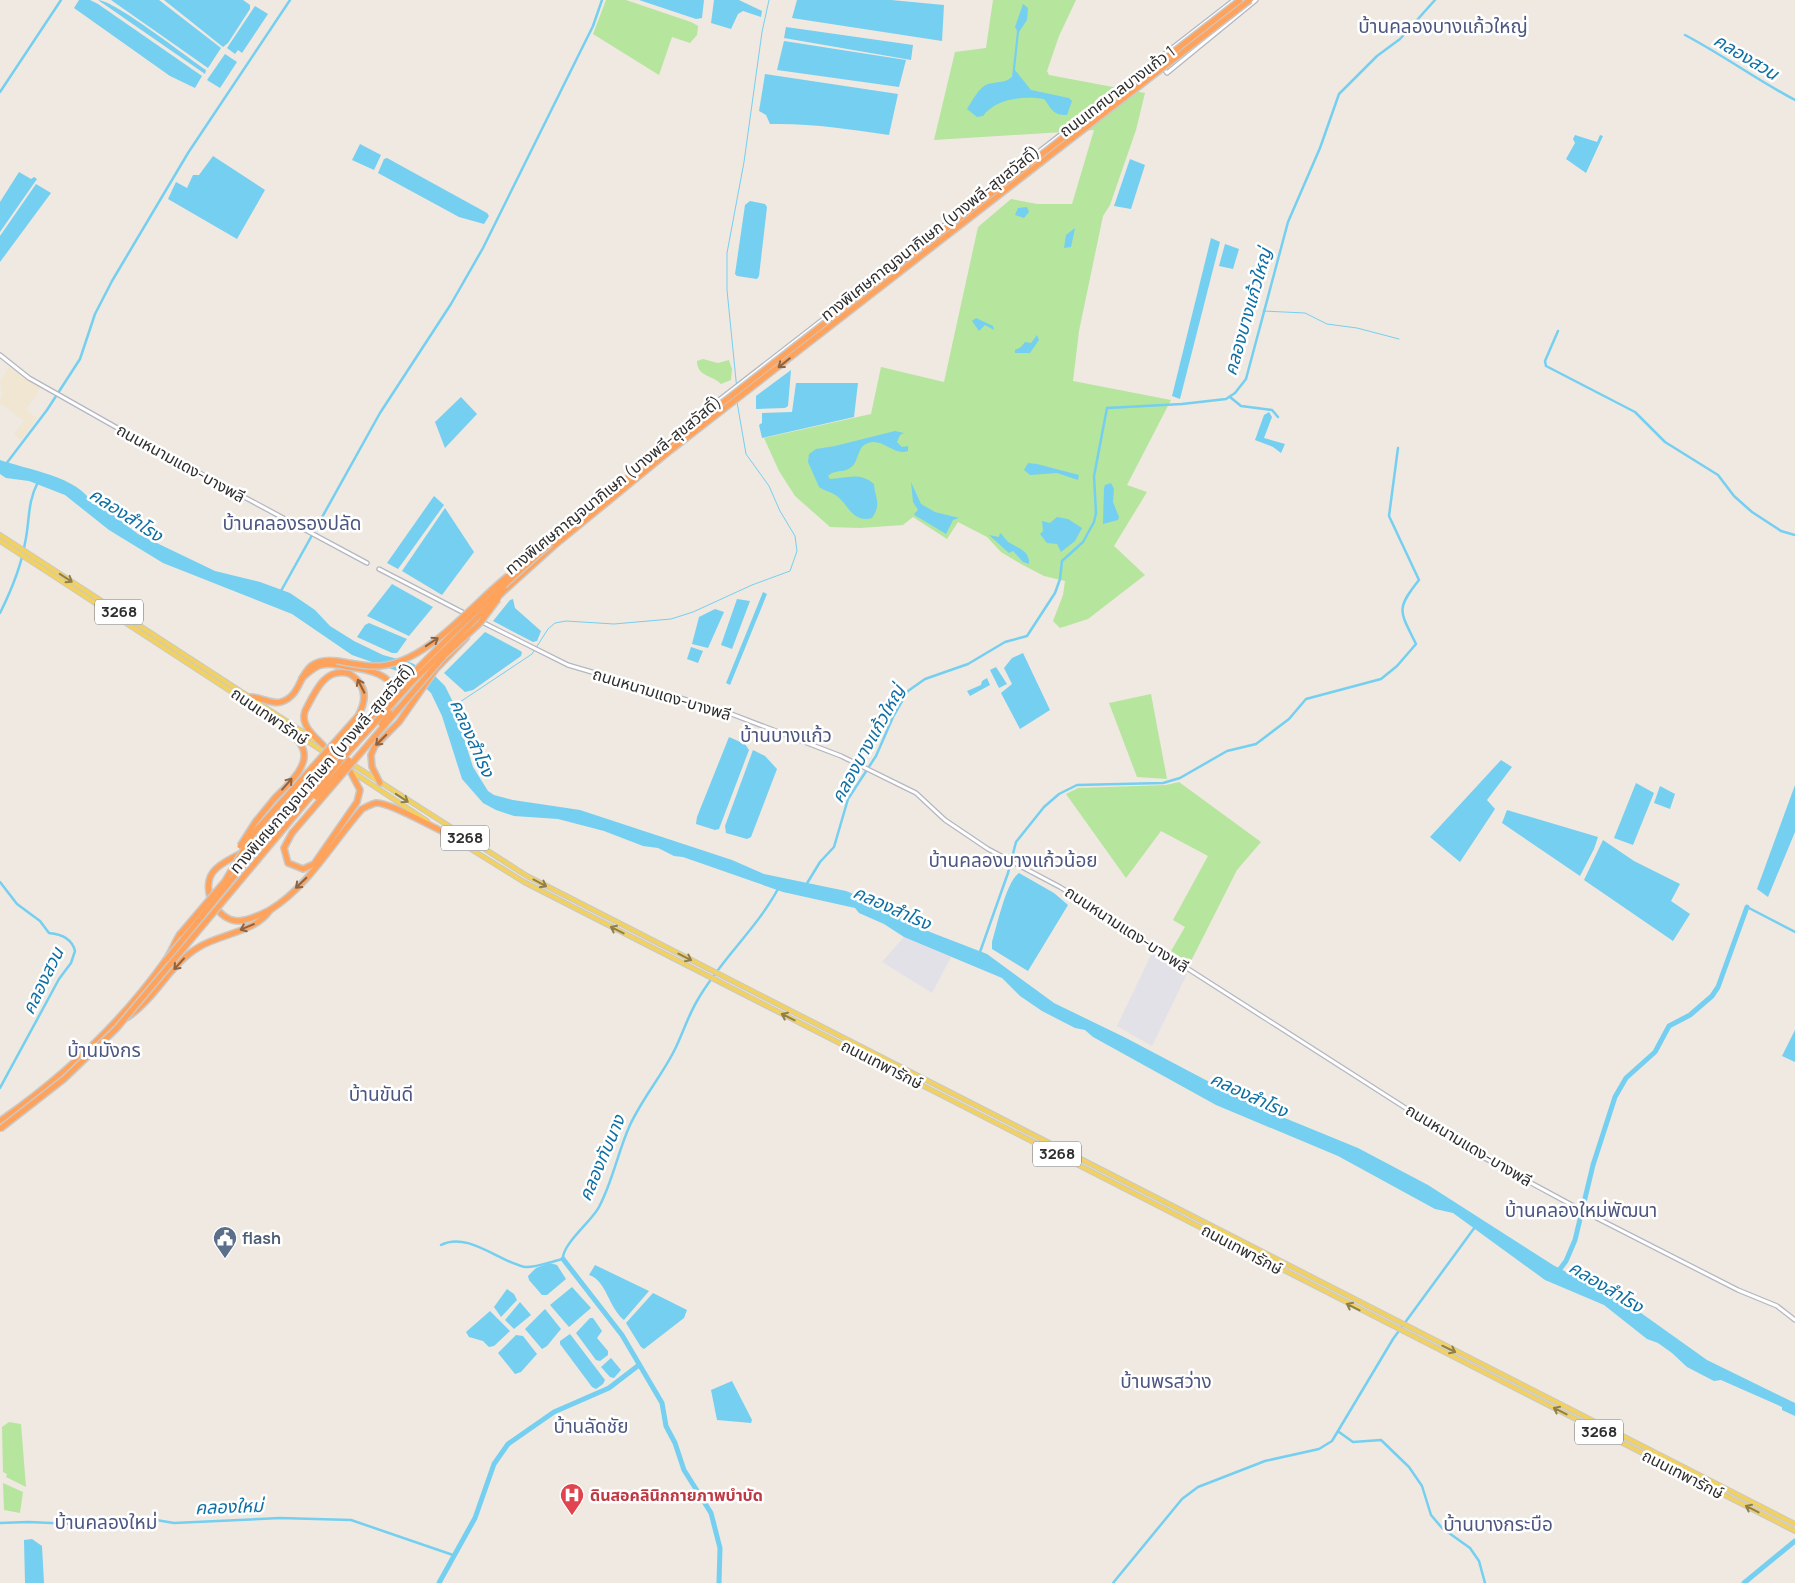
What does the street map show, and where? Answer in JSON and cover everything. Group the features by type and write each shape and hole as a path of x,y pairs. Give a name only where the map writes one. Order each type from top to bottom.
{"highway":[{"name":"ทางพิเศษกาญจนาภิเษก (บางพลี-สุขสวัสดิ์)","path":"0,1121 55,1080 88,1049 166,960 352,738 458,628 526,564 597,502 668,445 1240,0"},
{"name":"ทางพิเศษกาญจนาภิเษก (บางพลี-สุขสวัสดิ์)","path":"0,1129 64,1079 125,1018 342,760 411,683 505,590 579,524 670,450 1250,0"},
{"path":"251,696 261,697 274,703 283,702 292,694 311,666 318,661 337,661 377,666 398,662 441,636 502,581 526,564"},
{"path":"380,783 374,773 371,760 375,746 399,722 424,684 480,623 505,590"},
{"path":"350,771 360,790 357,802 314,864 303,869 288,863 284,848 292,833 447,652 480,623"},
{"path":"284,829 304,810 390,713 394,698 394,690 380,674 355,668 323,664 302,678"},
{"path":"180,934 225,880 253,834 358,716 364,703 364,690 361,683 350,674 337,672 326,677 303,715 307,727 323,745"},
{"path":"166,960 190,918 222,880 256,822 300,769 304,755 299,742 285,726"},
{"path":"271,909 246,920 235,921 221,913 213,904 208,890 213,872 222,864 247,849 266,830 325,761 352,738"},
{"path":"125,1018 139,1008 190,953 219,936 256,923 266,916 271,909 313,872 357,814 371,805 377,803 392,807 446,833"}],"main road":[{"name":"ถนนเทศบาลบางแก้ว 1","path":"692,421 1234,0"},
{"path":"1157,61 1167,73 1256,0"},
{"name":"ถนนหนามแดง-บางพลี","path":"0,356 29,378 151,447 366,563"},
{"name":"ถนนเทพารักษ์","path":"0,535 251,696 380,783 518,871 1400,1324 1795,1524"},
{"name":"ถนนเทพารักษ์","path":"0,542 210,677 509,874 1403,1333 1795,1531"},
{"name":"ถนนหนามแดง-บางพลี","path":"379,569 533,649 571,666 721,710 830,751 916,793 945,820 988,849 1060,887 1476,1153 1583,1211 1738,1290 1777,1306 1795,1320"},
{"path":"210,677 213,672"},
{"path":"580,911 583,905"},
{"path":"1044,1147 1046,1142"},
{"path":"1737,1502 1740,1496"}],"shaded area":[{"path":"9,367 41,387 26,410 37,418 21,440 14,434 24,421 0,403 2,393 0,382"},
{"path":"904,937 951,957 932,993 882,962"},
{"path":"1152,953 1187,974 1152,1046 1117,1026"}],"green space":[{"path":"606,0 626,0 691,22 698,26 697,35 690,43 672,37 659,75 593,34"},
{"path":"993,0 1076,0 1059,36 1047,71 1049,75 1145,93 1136,130 1110,205 1103,216 1079,331 1073,381 1171,400 1127,485 1147,492 1114,546 1145,575 1088,619 1060,628 1053,621 1063,595 1065,581 1044,576 1021,564 1001,552 987,537 958,522 947,539 913,517 903,525 860,528 830,527 795,496 779,471 764,438 871,414 881,367 944,382 978,227 1011,199 1037,204 1072,204 1094,130 934,140 955,52 986,48"},
{"path":"703,359 718,363 729,360 732,369 731,380 721,384 702,373 697,361"},
{"path":"1151,694 1167,779 1137,777 1109,703"},
{"path":"1179,782 1261,842 1237,870 1190,963 1171,951 1185,927 1173,920 1208,856 1161,831 1126,878 1066,794 1078,788 1166,785"},
{"path":"9,1422 21,1424 26,1487 6,1477 7,1474 3,1472 2,1427"},
{"path":"3,1483 23,1492 20,1513 4,1510"}],"water":[{"path":"79,0 90,0 98,4 202,76 195,88 170,76 74,8"},
{"path":"98,0 119,9 151,30 206,70 205,74"},
{"path":"111,0 159,0 221,48 208,68"},
{"path":"164,0 243,0 250,5 250,9 228,43 223,47"},
{"path":"639,0 704,0 702,18 696,19"},
{"path":"714,0 739,0 762,11 761,17 743,11 738,14 731,29 711,23"},
{"path":"797,0 891,0 944,5 942,41 792,18"},
{"path":"1023,4 1028,8 1027,20 1019,32 1015,70 1031,90 1069,98 1072,101 1067,115 1055,113 1044,99 1019,98 995,105 983,116 977,117 967,109 979,91 988,84 1003,82 1012,77 1017,31 1015,27"},
{"path":"255,6 268,14 242,53 238,50 235,54 227,48"},
{"path":"786,27 913,45 911,60 784,38"},
{"path":"784,41 906,60 899,87 777,70"},
{"path":"225,54 237,62 220,88 207,80"},
{"path":"765,74 898,94 889,135 815,125 770,124 766,115 759,111"},
{"path":"1575,135 1597,142 1600,135 1603,136 1586,173 1566,159 1575,143 1573,139"},
{"path":"360,144 381,155 374,170 352,160"},
{"path":"213,156 265,190 237,239 168,199 176,182 187,188 193,175 199,175"},
{"path":"387,158 487,213 489,216 484,224 459,217 378,173 384,159"},
{"path":"1130,159 1145,165 1131,209 1114,206"},
{"path":"19,172 31,179 34,177 37,179 0,232 0,202"},
{"path":"36,184 51,193 0,262 0,236"},
{"path":"750,201 765,204 767,207 759,276 757,279 737,276 735,274 745,205"},
{"path":"1027,207 1029,212 1024,218 1015,215 1018,208"},
{"path":"1075,228 1071,247 1064,248 1066,235"},
{"path":"1211,238 1220,242 1180,399 1172,396"},
{"path":"1225,244 1239,249 1233,269 1219,266"},
{"path":"976,318 993,326 994,330 985,325 979,331 972,321"},
{"path":"1037,335 1039,340 1030,353 1015,353 1015,350 1025,342 1031,343"},
{"path":"791,370 788,406 785,408 756,409 756,396"},
{"path":"796,383 858,383 854,417 762,438 759,425 762,423 762,413 792,412"},
{"path":"461,397 477,414 445,448 435,422"},
{"path":"1269,412 1272,417 1264,438 1285,444 1281,453 1273,447 1255,440 1264,415"},
{"path":"895,431 904,433 900,435 897,442 902,447 908,446 908,451 897,451 876,442 870,442 862,447 853,466 833,472 828,476 830,479 863,478 874,484 877,508 872,518 866,519 856,516 837,496 819,487 808,462 809,454 816,449"},
{"path":"0,460 65,481 86,495 92,504 98,503 138,534 215,571 260,582 290,593 315,610 330,626 354,641 383,655 412,663 436,677 445,686 452,700 473,767 488,791 494,795 513,800 580,810 732,860 764,874 846,891 879,904 930,932 987,954 1054,1003 1126,1038 1255,1106 1358,1148 1428,1185 1553,1265 1634,1308 1707,1360 1795,1403 1795,1416 1782,1410 1782,1407 1721,1380 1714,1381 1687,1367 1672,1353 1658,1343 1647,1339 1604,1305 1545,1280 1453,1213 1435,1209 1338,1156 1216,1105 1093,1037 1085,1030 1075,1028 1042,1011 1020,996 1002,978 904,937 884,924 859,913 855,908 783,892 683,857 674,856 658,848 643,846 604,831 558,819 514,816 496,810 483,803 462,779 442,716 431,693 419,682 400,672 352,655 292,614 163,563 109,530 65,495 29,481 6,478 0,474"},
{"path":"1028,463 1079,475 1078,480 1057,473 1030,475 1024,470"},
{"path":"911,482 921,504 935,512 959,518 953,520 946,534 914,514 918,510 913,502"},
{"path":"1111,483 1114,489 1113,502 1119,517 1118,520 1103,524 1104,488 1105,485"},
{"path":"434,496 444,505 398,569 387,563"},
{"path":"445,508 474,552 442,595 402,571"},
{"path":"1057,517 1068,519 1082,528 1075,541 1061,552 1057,544 1047,543 1040,534 1043,531 1042,521 1050,523"},
{"path":"1000,533 1008,542 1028,556 1029,564 1023,562 1013,551 1009,553 989,535 999,537"},
{"path":"392,584 433,607 409,636 367,616"},
{"path":"763,592 767,594 730,685 726,683"},
{"path":"513,599 515,608 541,631 537,641 533,642 493,621 510,600"},
{"path":"737,599 750,601 732,649 721,645"},
{"path":"715,609 724,612 708,648 692,644 699,617"},
{"path":"369,623 407,639 397,653 392,653 357,637 365,625"},
{"path":"485,632 522,652 521,656 473,690 465,692 444,673"},
{"path":"691,647 703,651 698,663 687,659"},
{"path":"1023,653 1050,710 1020,729 1001,693 1012,684 1004,668 1012,658"},
{"path":"996,667 1007,684 999,688 990,670"},
{"path":"987,678 990,685 970,696 967,691 981,685 982,681"},
{"path":"729,737 745,744 749,750 719,829 715,830 696,824 697,817"},
{"path":"753,750 765,756 777,769 751,837 747,839 726,833 725,826"},
{"path":"1501,760 1512,767 1487,800 1495,809 1460,862 1430,837"},
{"path":"1636,783 1654,793 1633,845 1614,838"},
{"path":"1795,785 1795,832 1768,897 1757,889"},
{"path":"1660,786 1675,794 1670,809 1654,803"},
{"path":"1507,810 1598,837 1580,876 1502,823"},
{"path":"1603,840 1634,861 1680,884 1671,901 1690,914 1673,941 1584,880"},
{"path":"1019,873 1054,893 1068,905 1028,971 992,949 992,942 1006,895 1014,878"},
{"path":"1795,1030 1795,1062 1782,1056"},
{"path":"550,1263 557,1265 566,1279 547,1295 542,1295 529,1280 528,1276 536,1268"},
{"path":"595,1265 649,1291 624,1320 614,1308 604,1288 595,1278 589,1275"},
{"path":"572,1287 591,1308 569,1327 550,1305"},
{"path":"507,1289 514,1294 517,1300 501,1317 494,1307"},
{"path":"653,1293 687,1310 684,1318 644,1349 626,1323"},
{"path":"520,1302 531,1315 514,1329 505,1320"},
{"path":"545,1309 561,1329 547,1346 542,1349 525,1329"},
{"path":"490,1311 510,1331 494,1346 489,1347 483,1341 469,1337 466,1332"},
{"path":"590,1318 593,1318 602,1331 597,1338 608,1351 608,1355 600,1361 596,1360 576,1333"},
{"path":"570,1334 605,1380 596,1389 592,1387 560,1344 560,1341"},
{"path":"516,1335 523,1336 537,1354 521,1372 515,1374 498,1353"},
{"path":"611,1358 621,1370 614,1378 610,1377 601,1367"},
{"path":"732,1381 752,1420 751,1423 717,1420 711,1390"},
{"path":"32,1539 42,1546 44,1583 25,1583 24,1540"}],"waterway":[{"path":"0,92 61,0"},
{"path":"6,464 47,410 80,359 95,314 112,281 188,153 290,0"},
{"path":"281,591 380,413 451,304 483,248 593,26 602,0"},
{"path":"737,390 727,290 727,253 744,162 762,32 769,0"},
{"name":"คลองบางแก้วใหญ่","path":"806,885 820,862 834,847 848,799 876,756 893,717 908,691 925,679 968,664 1005,642 1027,636 1055,593 1060,579 1062,561 1083,542 1094,522 1096,513 1094,476 1107,408 1182,404 1226,399 1235,393 1246,379 1288,222 1320,148 1339,94 1377,56 1400,39 1435,0"},
{"name":"คลองสวน","path":"1685,35 1795,100"},
{"path":"1263,311 1305,313 1327,324 1357,328 1399,339"},
{"path":"1558,331 1545,361 1546,366 1635,412 1665,442 1718,475 1734,496 1752,512 1781,531 1795,535"},
{"path":"1230,397 1241,406 1272,410 1278,417"},
{"name":"คลองสำโรง","path":"454,706 532,654 548,629 555,623 566,621 614,624 671,619 693,612 752,585 790,571 797,551 795,536 780,511 769,486 746,454 737,402"},
{"path":"980,952 1008,873 1016,842 1044,807 1059,794 1077,785 1163,783 1180,778 1227,751 1256,744 1289,719 1306,699 1381,679 1397,666 1416,644 1402,611 1406,598 1419,580 1389,516 1398,448"},
{"name":"คลองสวน","path":"0,613 12,588 21,561 27,535 30,504 38,482"},
{"name":"คลองสวน","path":"0,882 17,904 40,921 49,933 69,940 75,951 71,963 59,979 0,1088"},
{"name":"คลองทับนาง","path":"441,1245 451,1242 473,1244 525,1267 563,1259 567,1247 599,1207 630,1125 673,1053 697,1001 716,972 760,917 779,887"},
{"path":"1747,907 1795,932"},
{"name":"คลองสำโรง","path":"1557,1273 1566,1261 1575,1240 1593,1165 1615,1097 1626,1078 1655,1052 1669,1026 1690,1015 1712,996 1718,987 1747,907"},
{"path":"1113,1583 1182,1499 1198,1487 1265,1461 1319,1449 1332,1441 1393,1339 1475,1227"},
{"name":"คลองทับนาง","path":"563,1259 622,1335 662,1403 666,1426 675,1443 684,1470 711,1513 720,1548 719,1583"},
{"path":"439,1583 475,1518 494,1464 508,1444 554,1412 609,1388 639,1365"},
{"path":"1339,1432 1353,1442 1381,1440 1409,1467 1422,1486 1431,1515 1442,1528 1470,1548 1479,1561 1485,1583"},
{"name":"คลองใหม่","path":"0,1523 28,1522 98,1525 156,1520 174,1523 280,1518 351,1520 453,1555"},
{"path":"1744,1583 1795,1541"}],"place":[{"name":"flash","path":"225,1259"},
{"name":"ดินสอคลินิกกายภาพบำบัด","path":"572,1516"}],"district":[{"name":"บ้านคลองบางแก้วใหญ่","path":"1443,26"},
{"name":"บ้านคลองรองปลัด","path":"292,523"},
{"name":"บ้านบางแก้ว","path":"786,735"},
{"name":"บ้านคลองบางแก้วน้อย","path":"1013,860"},
{"name":"บ้านมังกร","path":"104,1050"},
{"name":"บ้านขันดี","path":"381,1094"},
{"name":"บ้านคลองใหม่พัฒนา","path":"1581,1210"},
{"name":"บ้านพรสว่าง","path":"1166,1381"},
{"name":"บ้านลัดชัย","path":"591,1426"},
{"name":"บ้านคลองใหม่","path":"106,1522"},
{"name":"บ้านบางกระบือ","path":"1498,1524"}]}
